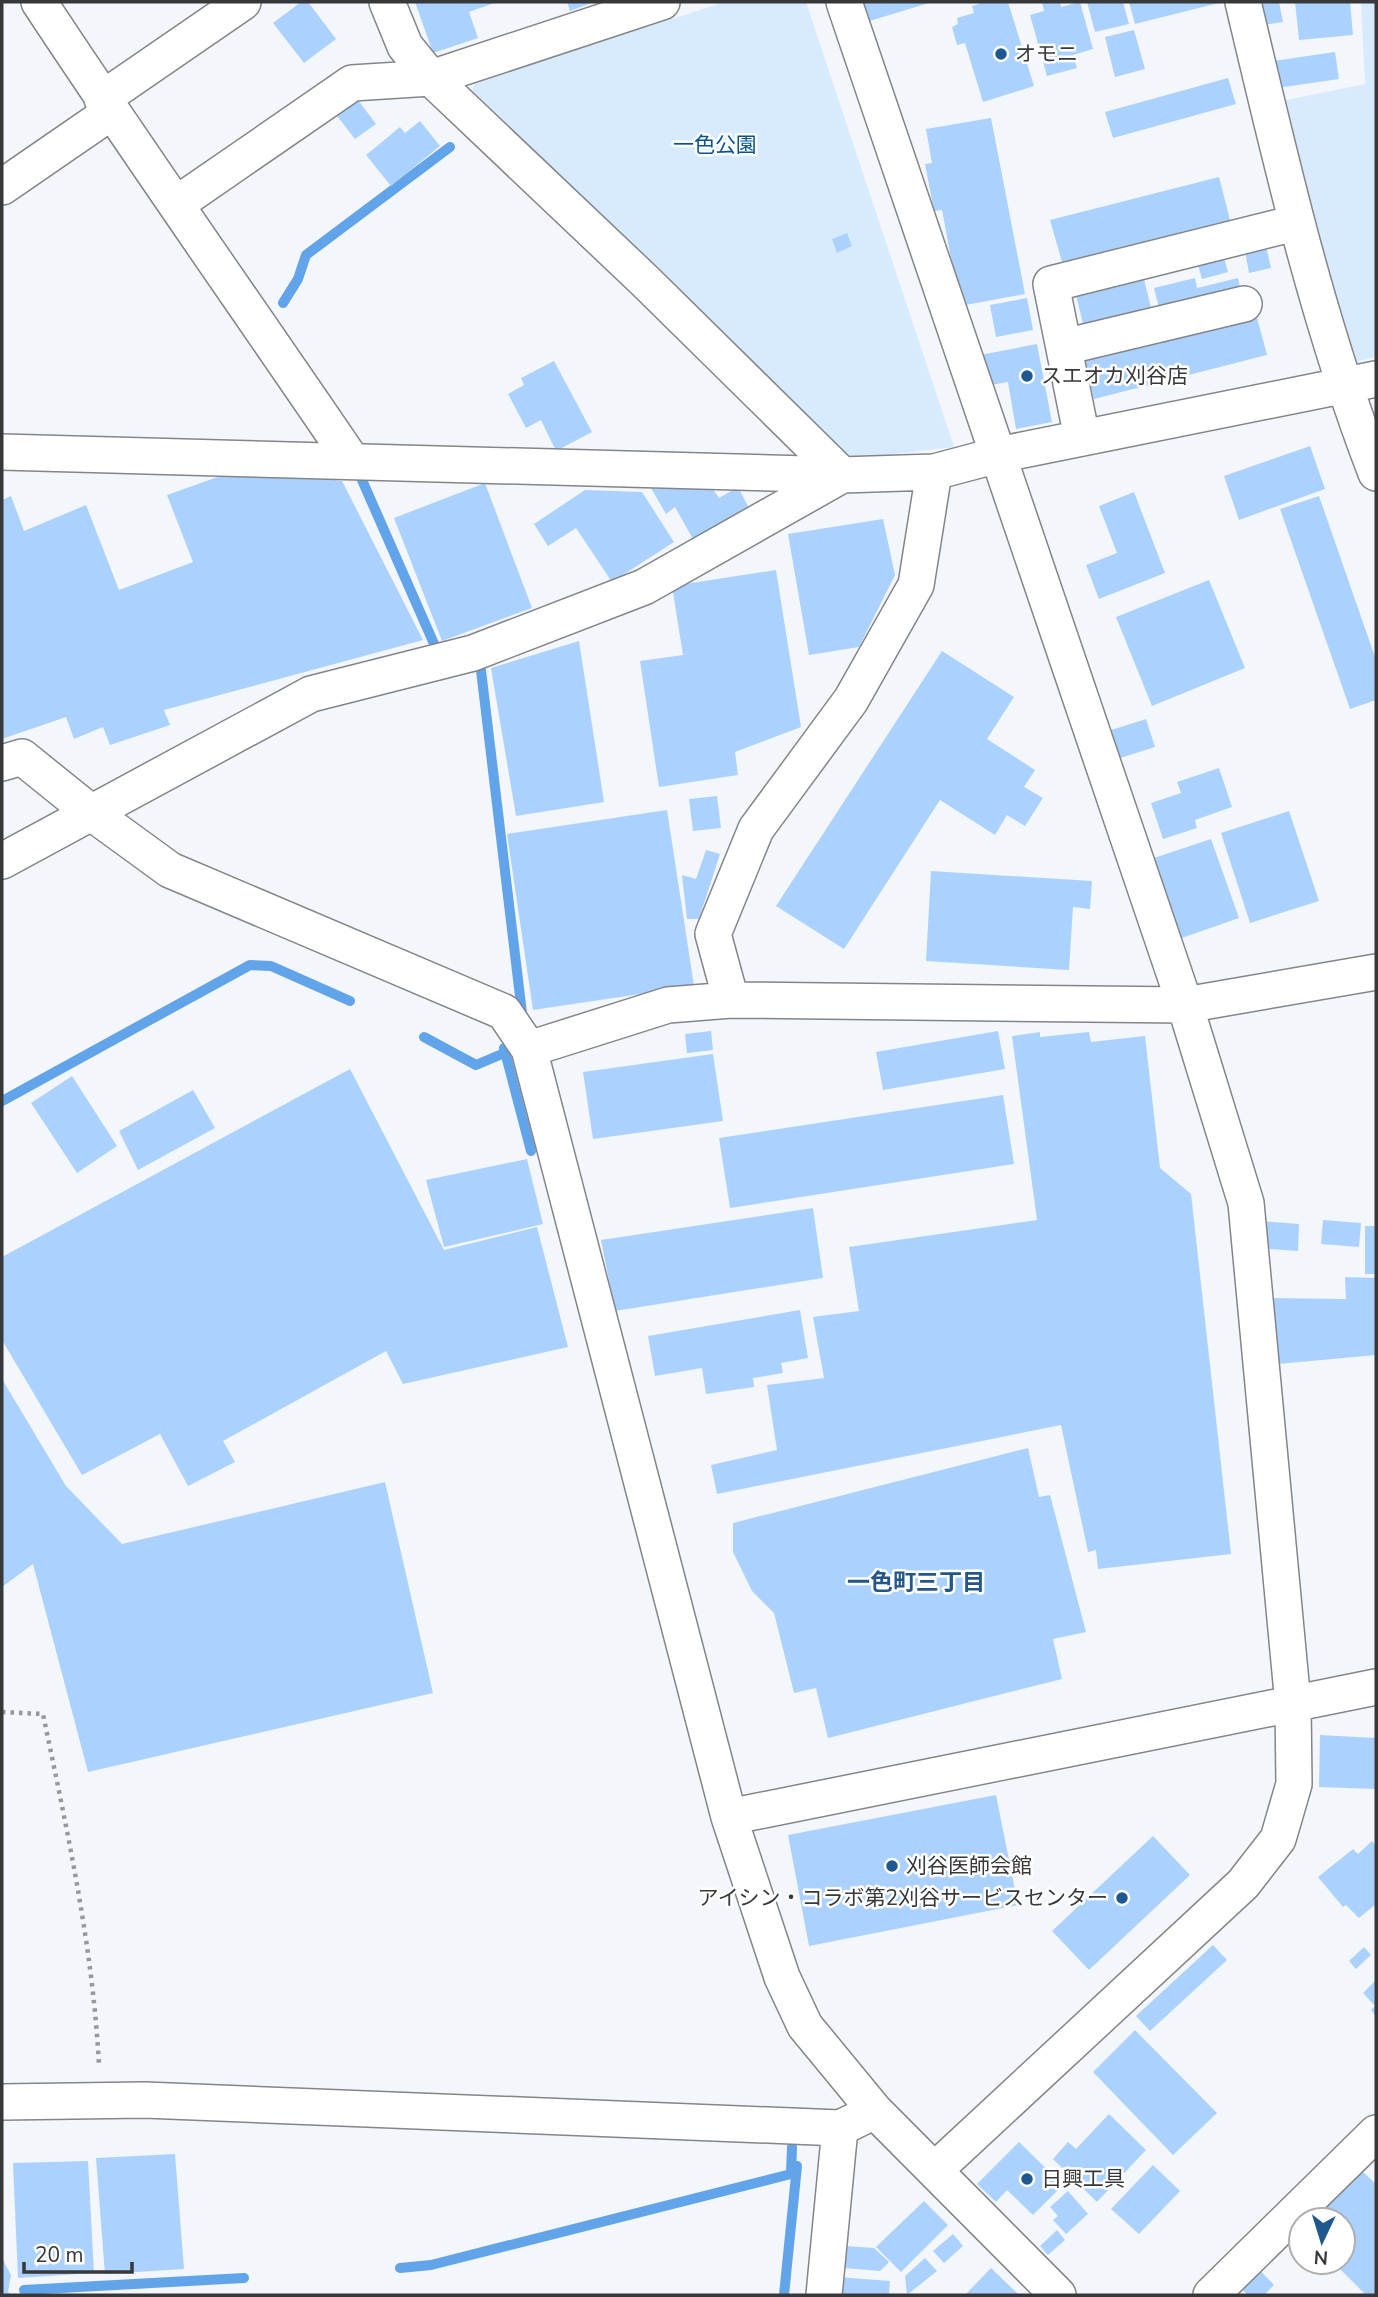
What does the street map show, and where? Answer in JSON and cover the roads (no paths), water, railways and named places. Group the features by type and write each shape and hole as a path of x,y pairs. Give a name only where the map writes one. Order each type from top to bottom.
{"street":[{"path":"39,2 352,461"},
{"path":"2,187 243,2"},
{"path":"387,2 405,46 431,78 645,281 842,475"},
{"path":"178,204 352,83 431,78 662,2"},
{"path":"844,2 1185,1005 1247,1203 1293,1703 1294,1784 1278,1839 1243,1884 936,2169"},
{"path":"1243,2 1295,223 1343,386 1376,473"},
{"path":"1082,438 1051,284 1295,223"},
{"path":"1064,347 1244,304"},
{"path":"2,452 842,475 934,472 998,455 1376,379"},
{"path":"731,1000 713,934 756,829 851,701 916,585 934,472"},
{"path":"2,861 89,811 312,694 473,653 644,587 842,475"},
{"path":"2,763 22,757 89,811 170,870 504,1012 529,1049 729,1817 782,1977 805,2026 875,2111 936,2169 1058,2295"},
{"path":"529,1049 668,1005 731,1000 1185,1005 1376,972"},
{"path":"729,1817 1376,1687"},
{"path":"2,2102 100,2100 839,2128 875,2111"},
{"path":"824,2295 839,2128"},
{"path":"1211,2295 1376,2133"}],"waterway":[{"path":"283,303 298,279 306,255 450,147"},
{"path":"362,480 435,646"},
{"path":"480,662 522,1013"},
{"path":"2,1101 250,965 271,966 350,1001"},
{"path":"424,1037 476,1065 502,1054"},
{"path":"504,1048 531,1151"},
{"path":"400,2268 431,2265 791,2174 792,2147"},
{"path":"784,2295 797,2166"},
{"path":"24,2290 244,2278"}],"place":[{"name":"オモニ","path":"1001,54"},
{"name":"スエオカ刈谷店","path":"1027,376"},
{"name":"刈谷医師会館","path":"892,1866"},
{"name":"アイシン・コラボ第2刈谷サービスセンター","path":"1122,1898"},
{"name":"日興工具","path":"1027,2179"}],"district":[{"name":"一色町三丁目","path":"916,1582"}],"park label":[{"name":"一色公園","path":"715,145"}]}
